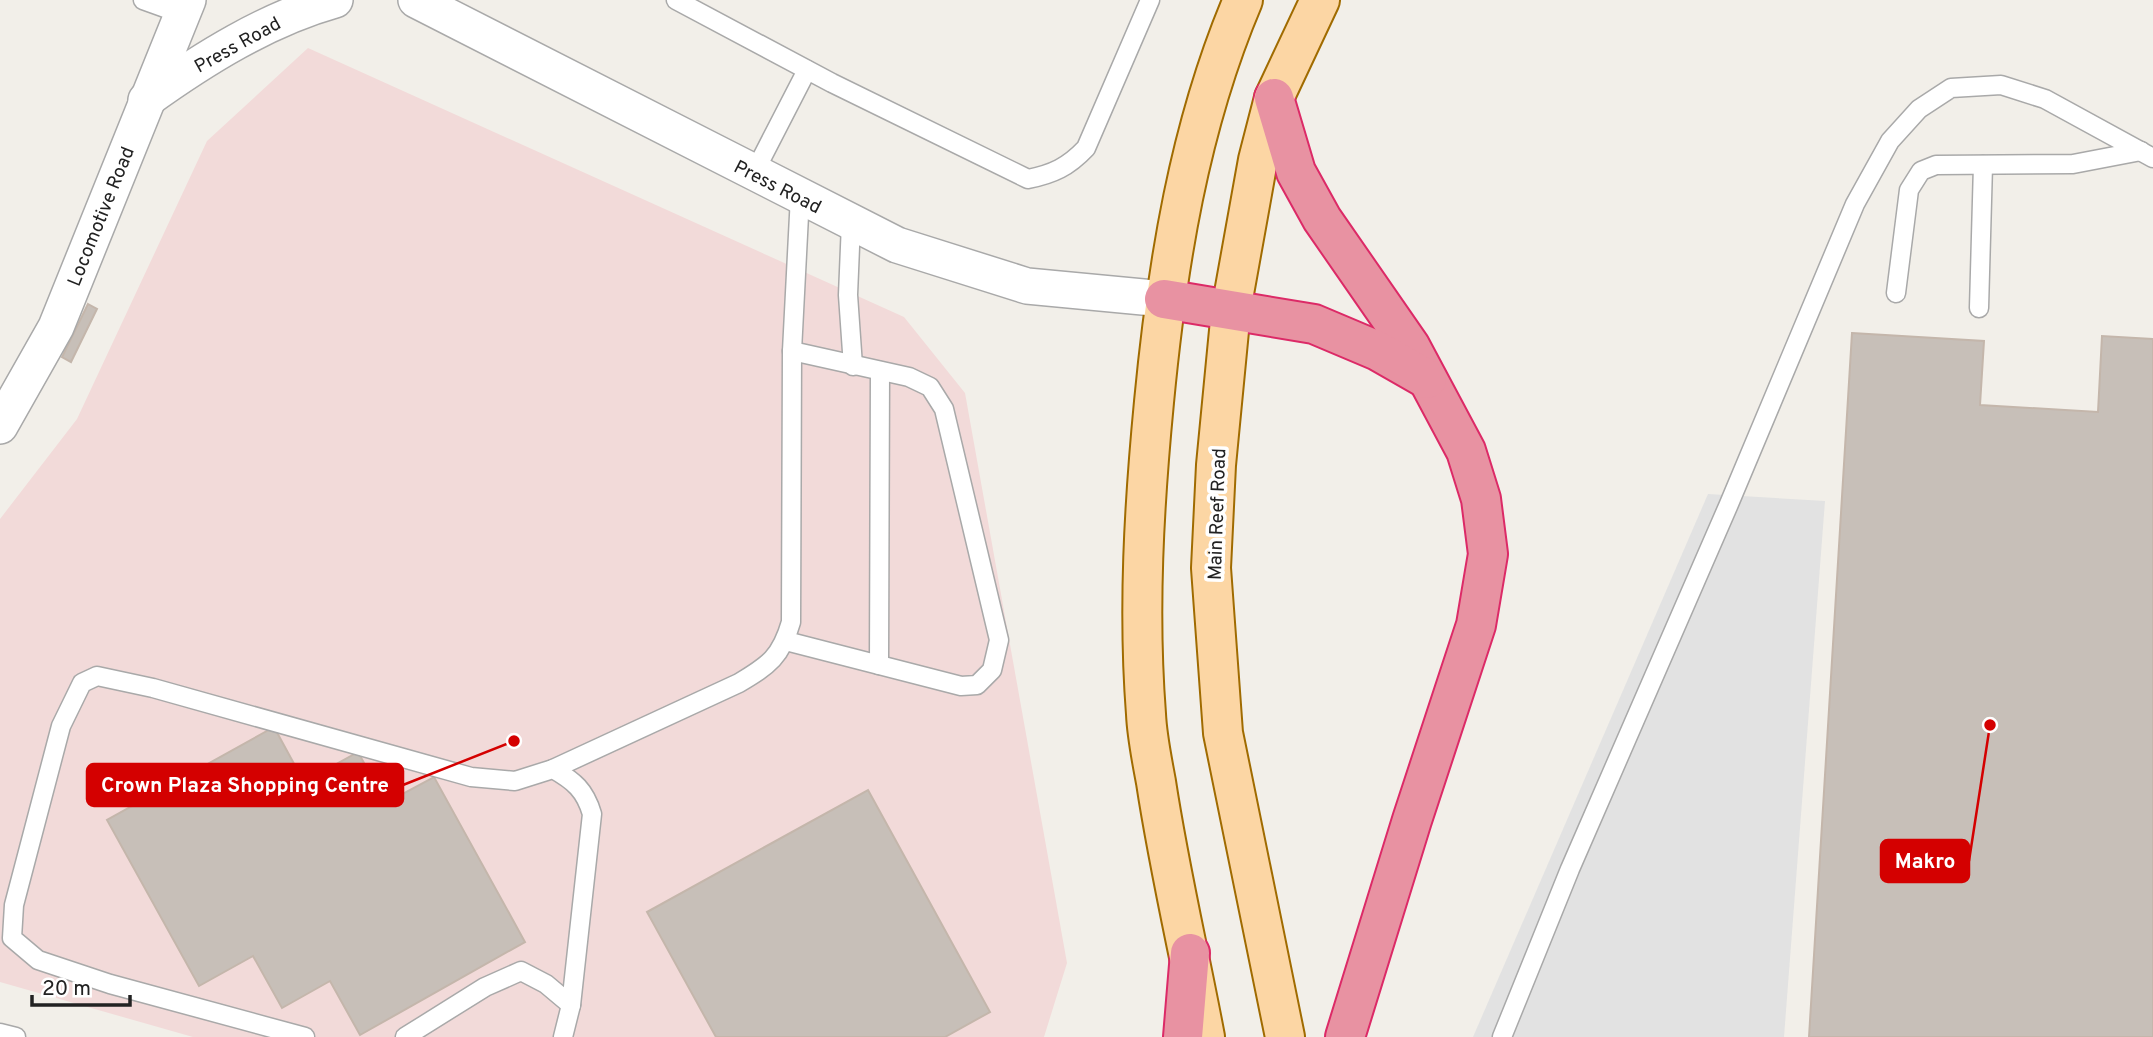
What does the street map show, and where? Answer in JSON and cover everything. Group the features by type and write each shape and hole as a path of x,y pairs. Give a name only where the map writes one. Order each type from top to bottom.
{"highway":[{"path":"1274,98 1296,172 1429,380 1466,450 1481,499 1488,554 1476,625 1345,1037"},
{"path":"1164,299 1314,324 1378,351 1429,380"},
{"path":"1183,1037 1190,953"}],"main road":[{"path":"1205,1037 1165,839 1146,716 1142,585 1148,468 1164,299 1186,183 1212,86 1242,0"},
{"name":"Main Reef Road","path":"1285,1037 1223,733 1215,647 1213,542 1231,310 1258,160 1274,98 1320,0"}],"street":[{"name":"Press Road","path":"146,100 176,79 276,22 335,0"},
{"name":"Press Road","path":"416,0 897,245 1027,286 1164,299"},
{"name":"Locomotive Road","path":"0,425 56,327 185,7"}],"lane":[{"path":"143,0 185,7"},
{"path":"676,0 807,70 1028,179 1055,173 1071,163 1086,148 1150,0"},
{"path":"754,173 807,70"},
{"path":"1503,1037 1560,892 1855,204 1890,141 1919,109 1951,88 2001,85 2045,99 2147,154"},
{"path":"1896,293 1909,190 1920,171 1936,165 2073,164 2147,154"},
{"path":"1979,308 1983,165"},
{"path":"305,1037 110,984 38,960 12,938 14,905 61,726 82,683 97,676 153,688 471,777 515,781 553,769 738,683 764,668 779,654 791,622 792,351 800,196"},
{"path":"851,223 848,295 853,366"},
{"path":"786,641 961,686 977,685 992,670 999,640 944,409 930,387 909,377 792,351"},
{"path":"878,665 880,371"},
{"path":"553,769 583,790 593,814 571,1005 563,1037"},
{"path":"405,1037 485,987 521,971 546,984 571,1005"},
{"path":"0,1033 16,1037"}],"shaded area":[{"path":"308,48 904,317 965,393 1067,963 1044,1037 193,1037 0,982 0,519 77,419 207,141"},
{"path":"1708,494 1825,501 1784,1037 1473,1037"}],"building":[{"path":"88,304 97,309 71,362 62,357"},
{"path":"1852,333 1984,341 1980,405 2098,412 2102,336 2153,339 2153,1037 1809,1037"},
{"path":"274,727 304,782 358,752 386,803 434,777 525,942 360,1035 330,981 282,1008 253,956 199,986 107,820"},
{"path":"868,790 990,1012 945,1037 716,1037 647,912"}],"place":[{"name":"Makro","path":"1990,725"},
{"name":"Crown Plaza Shopping Centre","path":"514,741"}]}
